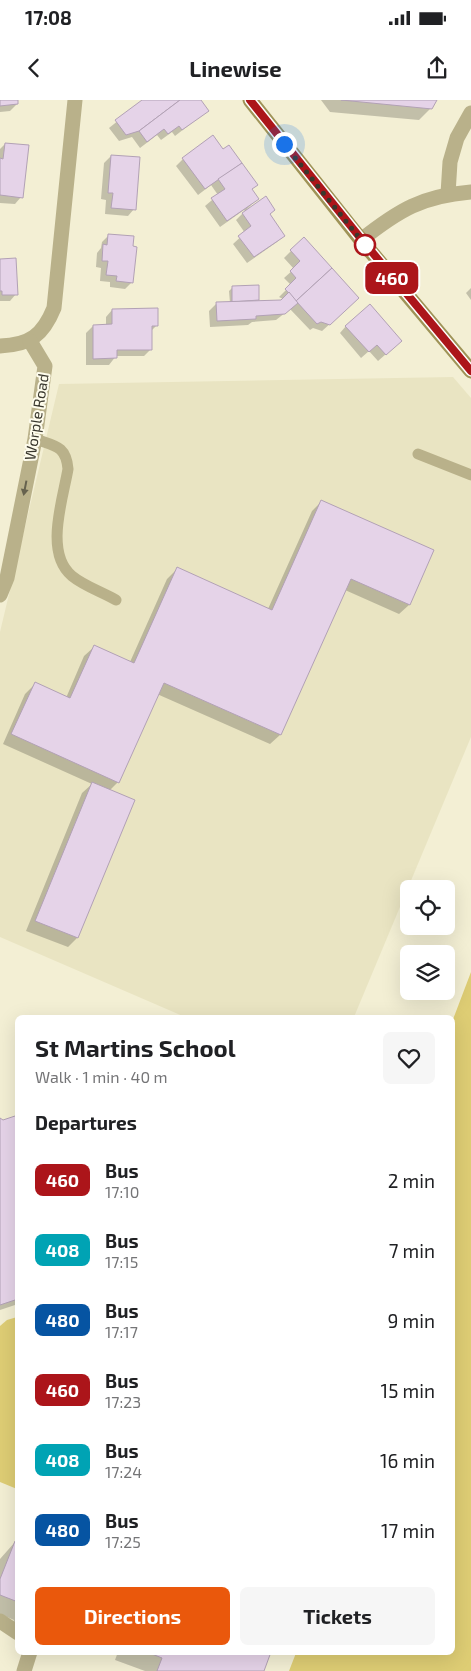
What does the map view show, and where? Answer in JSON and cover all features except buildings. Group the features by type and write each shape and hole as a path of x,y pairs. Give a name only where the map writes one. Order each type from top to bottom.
{"main road":[{"path":"250,100 362,240 471,371"}],"street":[{"path":"0,346 15,345 30,340 40,333 49,321 54,308 75,100"},
{"path":"448,194 450,162 457,138 471,113"},
{"path":"362,240 388,218 427,199 448,194 471,192"},
{"name":"Worple Road","path":"0,595 6,578 35,439 45,366 30,340"},
{"path":"0,1621 15,1631"},
{"path":"24,1671 29,1655"}],"lane":[{"path":"35,439 61,448 67,458 68,469 57,535 58,554 65,569 73,577 116,600"},
{"path":"418,454 471,475"}],"shaded area":[{"path":"453,377 471,398 471,737 411,880 400,880 400,907 355,1015 180,1015 0,937 0,632 59,384"},
{"path":"471,972 471,1671 289,1671 295,1655 455,1655 455,1015"},
{"path":"15,1318 15,1488 0,1482 0,1326 7,1320"}],"bus line":[{"name":"460","path":"250,100 448,346 471,371"}],"route":[{"path":"284,144 365,245"}]}
